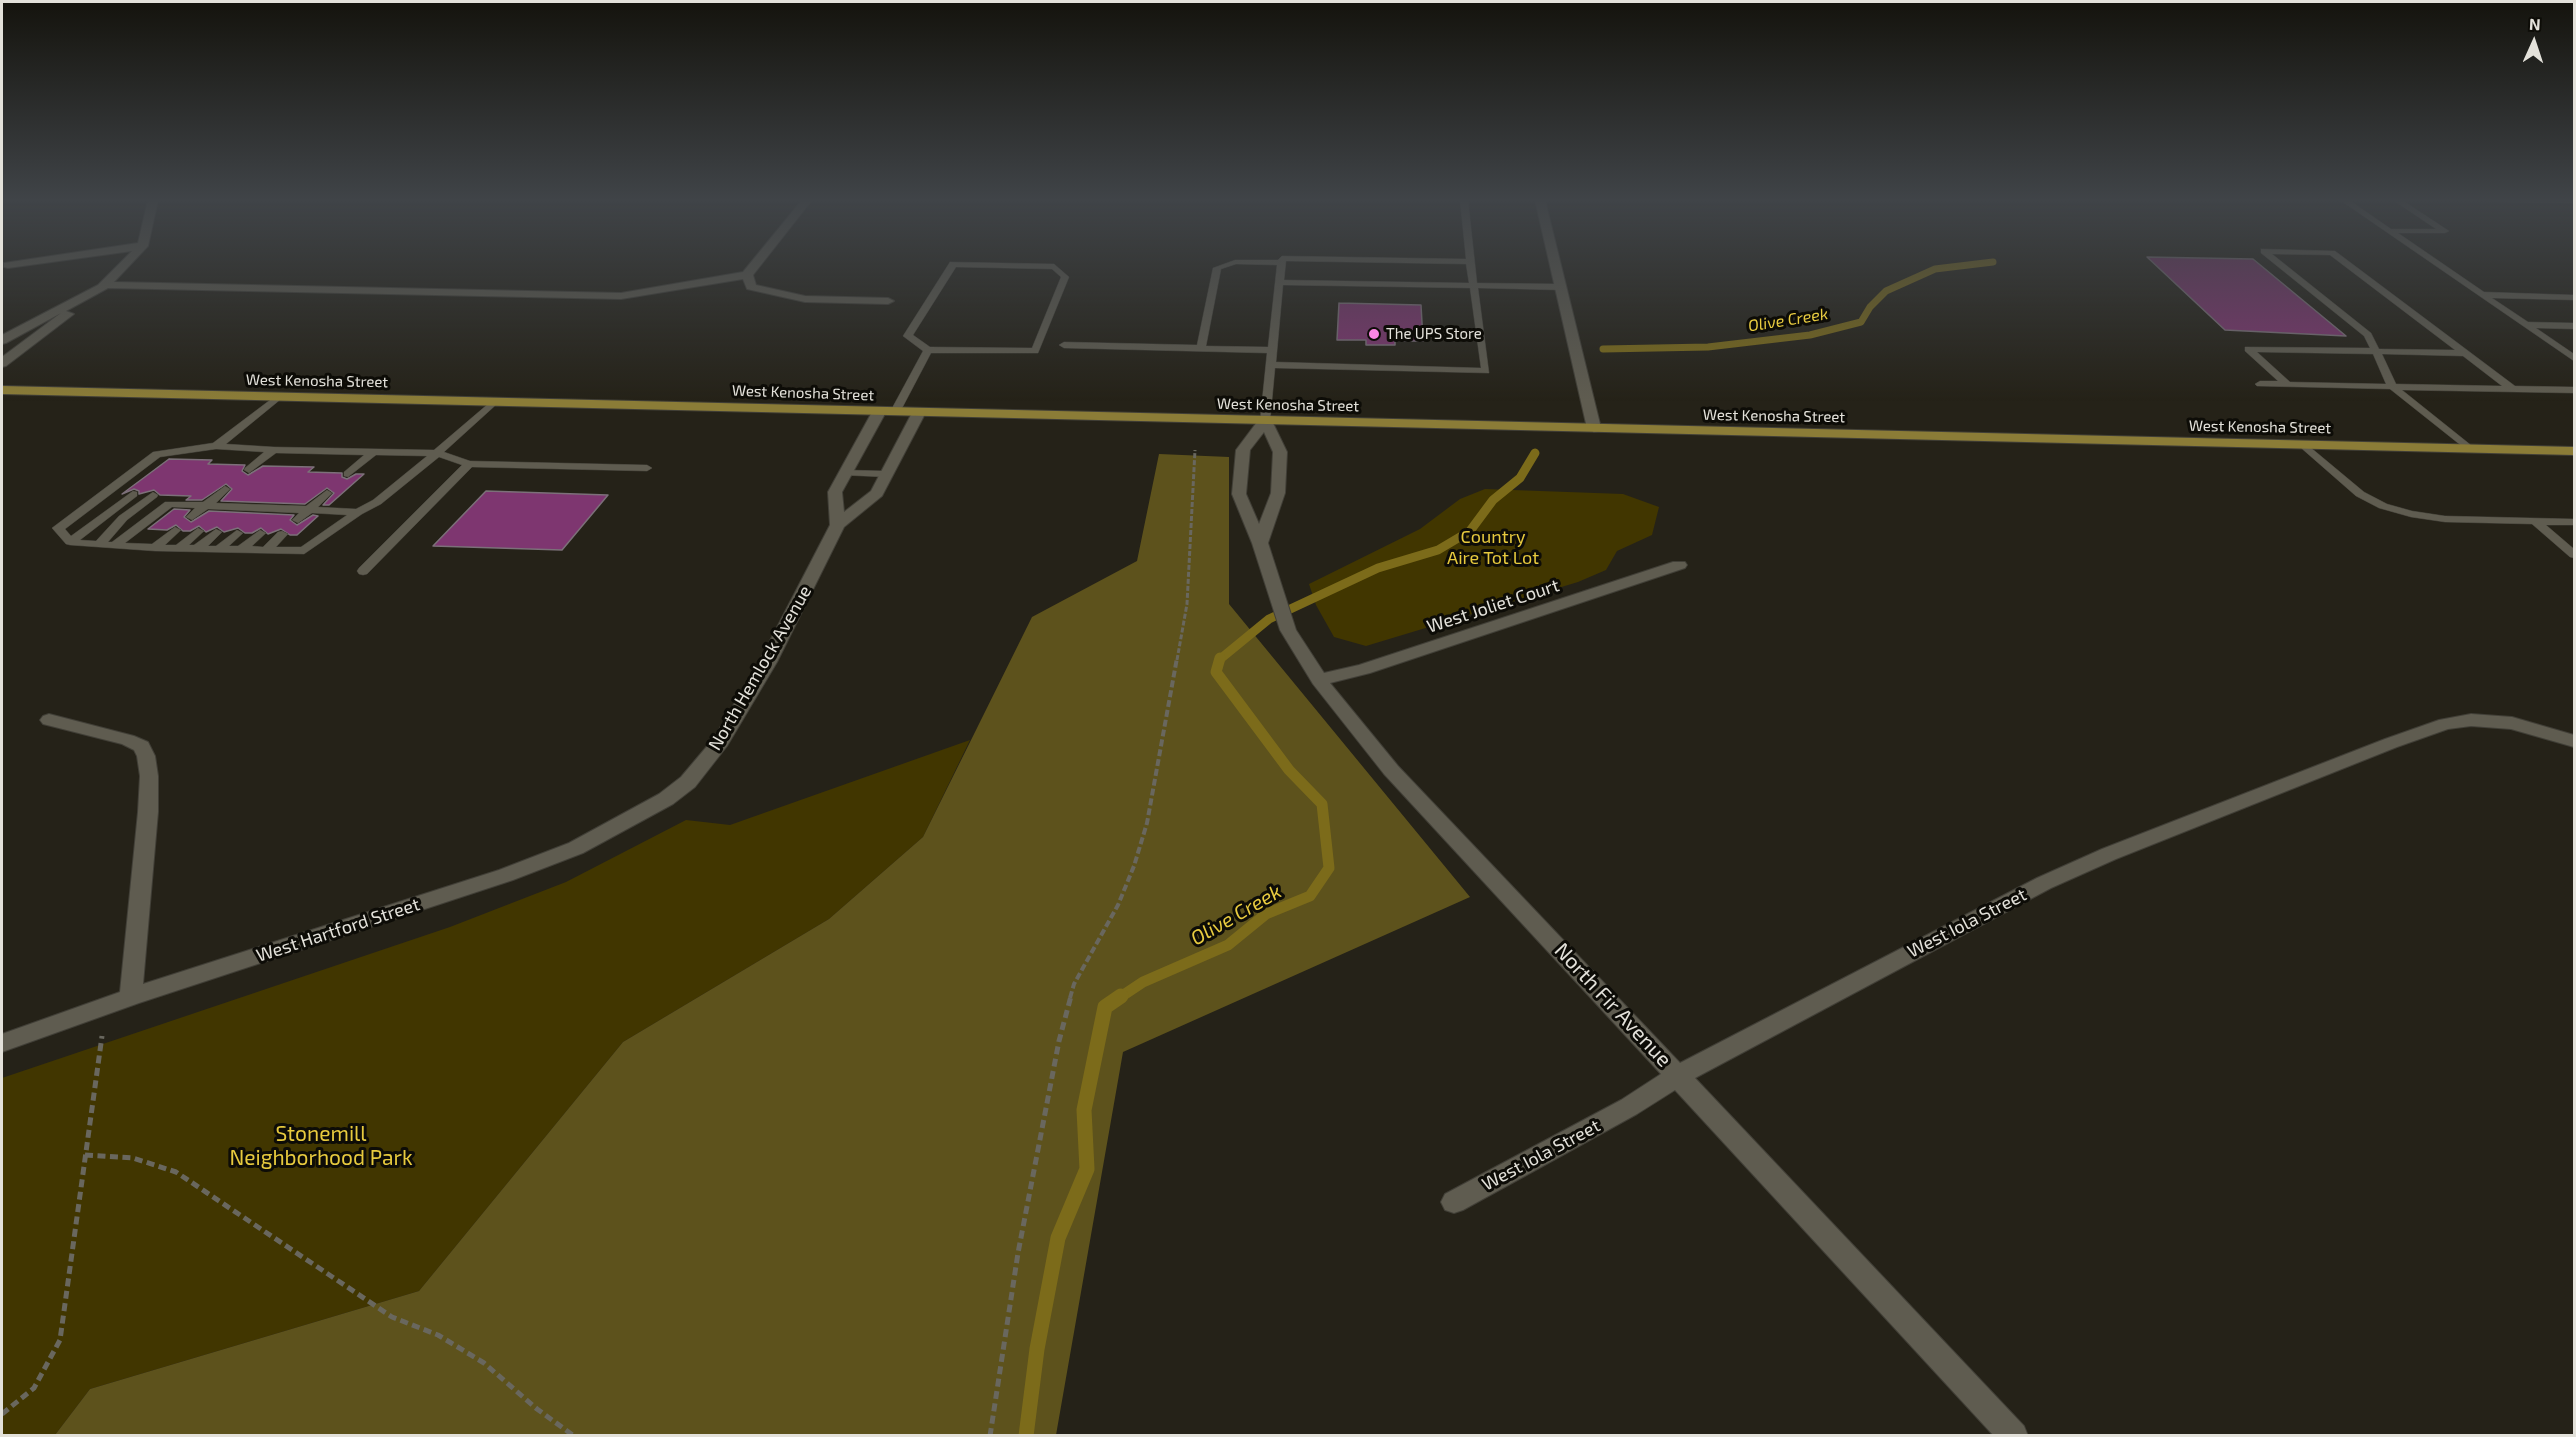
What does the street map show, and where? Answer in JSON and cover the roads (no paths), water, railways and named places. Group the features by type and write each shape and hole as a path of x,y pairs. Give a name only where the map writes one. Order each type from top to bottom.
{"main road":[{"name":"West Kenosha Street","path":"2,390 2574,451"}],"street":[{"path":"2,363 106,285 123,267"},
{"path":"2,340 106,285 621,297 747,275 753,267"},
{"path":"1556,267 1594,428"},
{"path":"747,275 751,287 805,299 888,301"},
{"path":"838,525 836,492 879,412"},
{"name":"North Hemlock Avenue","path":"666,800 688,782 727,733 768,662 838,525 877,493 919,412"},
{"path":"1260,543 1278,493 1280,452 1265,421"},
{"name":"North Fir Avenue","path":"1265,421 1243,450 1239,494 1260,543 1288,630 1319,680 1391,770 2014,1436"},
{"name":"West Joliet Court","path":"1319,680 1364,669 1679,565"},
{"path":"49,720 128,740 141,746 146,756 149,776 148,812 131,998"},
{"name":"West Iola Street","path":"1454,1202 1629,1107 1678,1076 1962,925 2109,854 2358,755 2445,724 2471,720 2512,723 2574,741"},
{"name":"West Hartford Street","path":"2,1043 131,998 506,875 576,848 666,800"}],"lane":[{"path":"951,267 909,336 928,350 1035,351 1065,277 1054,267"},
{"path":"1201,348 1217,268 1220,267"},
{"path":"1265,421 1282,267"},
{"path":"1271,365 1486,371 1471,267"},
{"path":"2284,267 2368,335 2393,387 2468,448"},
{"path":"2351,267 2513,389"},
{"path":"2442,267 2574,358"},
{"path":"1280,282 1561,287"},
{"path":"2483,295 2574,297"},
{"path":"2526,325 2574,326"},
{"path":"1064,345 1273,350"},
{"path":"2288,385 2248,349 2464,353"},
{"path":"896,412 928,350"},
{"path":"2260,384 2574,390"},
{"path":"179,459 216,446 278,396"},
{"path":"196,454 158,454 58,528 70,542 155,548 304,551 358,512 377,502 495,401"},
{"path":"2304,445 2341,480 2360,494 2383,506 2445,519 2574,522"},
{"path":"216,446 274,450 437,453 468,464 647,468"},
{"path":"249,470 274,450"},
{"path":"348,474 372,453"},
{"path":"363,571 468,464"},
{"path":"845,473 886,474"},
{"path":"192,517 225,489"},
{"path":"298,520 327,493"},
{"path":"70,542 133,494"},
{"path":"99,544 123,518 153,495"},
{"path":"114,546 169,504 205,506 231,512"},
{"path":"215,518 246,507 358,512"},
{"path":"253,519 265,507"},
{"path":"275,520 288,509"},
{"path":"2535,521 2574,555"},
{"path":"155,548 175,530"},
{"path":"179,548 198,531"},
{"path":"197,549 216,532"},
{"path":"218,550 237,533"},
{"path":"241,550 260,533"},
{"path":"264,550 282,534"}],"waterway":[{"name":"Olive Creek","path":"1603,349 1708,347 1810,335 1861,322 1870,307 1886,291 1935,269 1951,267"},
{"name":"Olive Creek","path":"1220,660 1269,619 1378,568 1438,550 1470,531 1493,500 1520,478 1535,453"},
{"name":"Olive Creek","path":"1119,998 1143,982 1228,945 1266,914 1310,896 1329,868 1322,804 1289,770 1216,672 1220,660"},
{"name":"Olive Creek","path":"1026,1436 1037,1349 1058,1238 1087,1169 1084,1110 1105,1007 1121,996"}],"place":[{"name":"The UPS Store","path":"1374,334"}],"park label":[{"name":"Country Aire Tot Lot","path":"1493,547"},
{"name":"Stonemill Neighborhood Park","path":"321,1146"}]}
